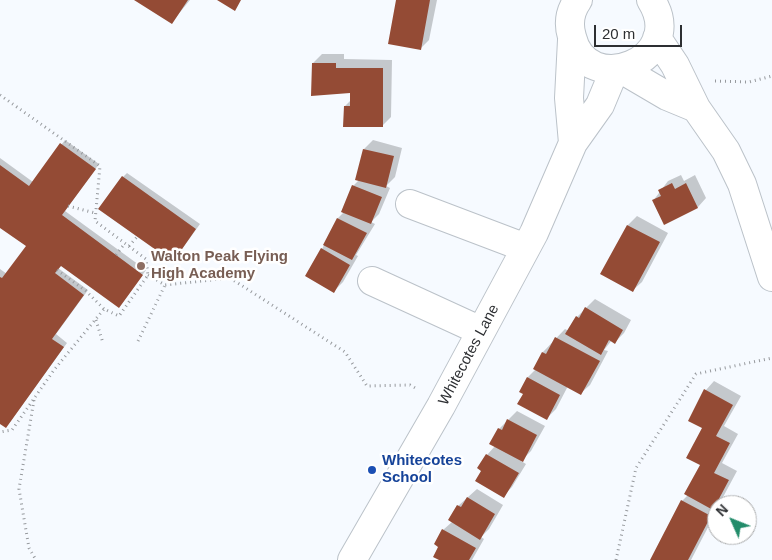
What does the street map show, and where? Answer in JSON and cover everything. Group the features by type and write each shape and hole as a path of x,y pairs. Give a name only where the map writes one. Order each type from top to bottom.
{"street":[{"path":"573,13 579,52 589,62 602,68 618,69 635,64 647,55 660,14"},
{"name":"Whitecotes Lane","path":"573,13 569,98 573,143"},
{"path":"660,14 684,81 696,108 726,151 742,184 772,277"},
{"path":"618,69 667,96 696,108"},
{"name":"Whitecotes Lane","path":"352,560 482,331 526,248 573,143 600,105 618,69"},
{"path":"410,204 526,248"},
{"path":"372,281 482,331"}],"path":[{"path":"684,81 748,82 772,76"},
{"path":"0,95 100,166 95,221 146,259 148,275 119,316 104,309 86,290 57,270"},
{"path":"68,206 95,213"},
{"path":"116,255 137,237"},
{"path":"148,275 165,286 230,278 345,352 367,386 410,385 443,402"},
{"path":"138,340 165,286"},
{"path":"0,432 12,430 54,370 104,309"},
{"path":"95,320 103,343"},
{"path":"616,560 636,468 696,374 772,358"},
{"path":"34,398 19,489 29,548 36,560"}],"building":[{"path":"134,0 188,0 172,24"},
{"path":"217,0 241,0 235,11"},
{"path":"396,0 430,0 421,50 388,44"},
{"path":"312,63 336,63 336,68 383,68 383,127 343,127 344,106 350,106 350,93 311,96"},
{"path":"60,143 96,169 62,215 143,275 119,308 61,266 55,273 84,295 52,339 64,347 6,428 0,424 0,277 2,278 26,246 0,228 0,165 29,186"},
{"path":"363,149 394,156 386,188 355,180"},
{"path":"122,176 196,229 173,262 98,209"},
{"path":"672,183 675,189 686,183 698,208 664,225 652,200 661,196 658,190"},
{"path":"352,185 382,197 371,224 341,212"},
{"path":"337,218 367,233 352,260 323,245"},
{"path":"627,225 660,242 633,292 600,274"},
{"path":"321,248 350,265 334,293 305,276"},
{"path":"585,307 623,330 615,344 609,340 601,355 565,334 576,316 579,318"},
{"path":"555,337 600,361 581,395 533,369 542,352 546,354"},
{"path":"527,377 560,395 547,420 517,404 523,394 519,392"},
{"path":"704,389 733,405 716,436 730,443 714,473 729,480 721,495 707,495 707,507 684,494 700,465 686,458 702,428 688,421"},
{"path":"507,419 537,435 523,462 489,444 498,428 502,430"},
{"path":"486,454 519,473 504,498 475,481 481,471 477,468"},
{"path":"467,497 495,514 480,540 448,520 457,505 461,507"},
{"path":"681,500 707,514 707,524 688,560 650,560"},
{"path":"442,529 476,548 469,560 439,560 433,557 438,547 434,544"}],"place":[{"name":"Walton Peak Flying High Academy","path":"141,266"},
{"name":"Whitecotes School","path":"372,470"}]}
